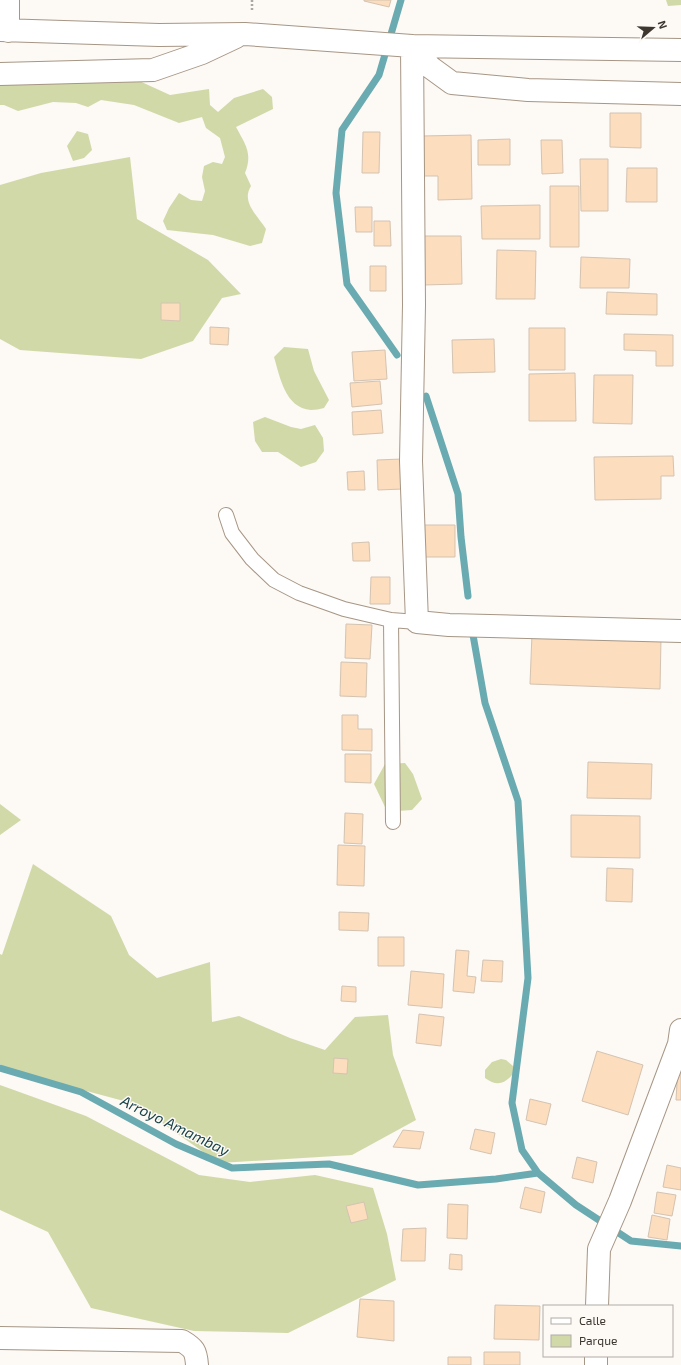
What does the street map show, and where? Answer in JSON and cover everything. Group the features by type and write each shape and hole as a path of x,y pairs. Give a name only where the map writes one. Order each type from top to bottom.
{"street":[{"path":"8,0 4,30 159,35 245,34 404,45 681,50"},
{"path":"0,74 153,70 202,53 245,34"},
{"path":"404,45 452,83 528,90 681,94"},
{"path":"404,45 414,305 411,461 417,622 456,626 681,631"},
{"path":"597,1305 599,1249 620,1201 679,1044 681,1030"},
{"path":"0,1338 182,1341 192,1347 197,1355 197,1365"}],"lane":[{"path":"226,515 232,533 252,559 274,580 299,593 344,609 391,620 417,622"},
{"path":"391,620 393,822"}],"green space":[{"path":"666,0 681,0 681,5 668,6"},
{"path":"124,74 170,95 209,89 210,105 218,112 234,98 263,89 272,97 273,109 236,127 245,144 248,154 245,173 251,186 248,192 249,203 266,229 262,243 250,246 213,235 167,230 163,221 169,208 179,193 191,200 202,201 205,191 202,177 204,166 213,162 222,164 225,157 220,138 206,128 202,117 179,123 134,105 101,100 88,107 76,103 53,102 18,111 4,105 0,105 0,85 21,82 44,84 71,82 103,83"},
{"path":"77,131 88,134 92,150 84,158 73,161 67,146"},
{"path":"130,157 137,219 208,260 241,294 222,298 193,341 141,359 20,350 0,339 0,185 41,173"},
{"path":"284,347 308,349 314,371 329,400 324,408 311,410 302,408 289,398 281,382 274,357"},
{"path":"265,417 291,427 301,429 315,425 323,438 324,451 316,462 301,467 278,452 262,452 255,441 253,422"},
{"path":"405,763 413,774 422,799 412,810 397,811 385,807 374,784 385,764"},
{"path":"0,804 21,820 0,835"},
{"path":"33,864 111,916 129,955 157,978 210,962 212,1022 239,1016 290,1038 325,1050 355,1017 388,1015 393,1055 416,1120 352,1155 219,1163 135,1104 8,1070 0,1064 0,954 2,955"},
{"path":"501,1059 506,1060 513,1066 513,1074 510,1078 500,1083 489,1081 485,1078 485,1070 492,1062"},
{"path":"0,1085 86,1116 199,1175 250,1182 315,1175 373,1188 387,1234 396,1280 288,1333 194,1331 91,1308 48,1232 0,1210"}],"building":[{"path":"364,0 391,0 389,7"},
{"path":"610,113 641,113 641,148 610,147"},
{"path":"363,132 380,132 379,173 362,173"},
{"path":"471,135 472,199 438,200 438,176 423,176 422,136"},
{"path":"510,139 510,165 478,165 478,140"},
{"path":"541,140 562,140 563,173 542,174"},
{"path":"580,159 608,159 608,211 581,211"},
{"path":"627,168 657,168 657,202 626,202"},
{"path":"550,186 579,186 579,247 550,247"},
{"path":"540,205 540,239 482,239 481,206"},
{"path":"355,207 372,207 372,232 356,232"},
{"path":"374,221 390,221 391,246 374,246"},
{"path":"422,236 461,236 462,284 423,285"},
{"path":"497,250 536,251 535,299 496,299"},
{"path":"581,257 630,259 629,288 580,288"},
{"path":"370,266 386,266 386,291 370,291"},
{"path":"607,292 657,294 657,315 606,314"},
{"path":"161,303 180,303 180,321 161,320"},
{"path":"210,327 229,328 228,345 210,344"},
{"path":"529,328 565,328 565,370 529,370"},
{"path":"624,334 673,335 673,366 656,366 656,351 624,350"},
{"path":"494,339 495,372 453,373 452,340"},
{"path":"385,350 387,379 354,381 352,352"},
{"path":"575,373 576,421 529,421 529,374"},
{"path":"594,375 633,375 632,424 593,423"},
{"path":"380,381 382,404 352,407 350,383"},
{"path":"381,410 383,433 353,435 352,412"},
{"path":"673,456 674,476 661,476 661,499 595,500 594,457"},
{"path":"402,459 403,489 378,490 377,460"},
{"path":"364,471 365,490 348,490 347,472"},
{"path":"422,525 455,525 455,557 422,557"},
{"path":"369,542 370,561 353,561 352,543"},
{"path":"371,577 390,577 390,604 370,604"},
{"path":"346,624 372,625 370,659 345,658"},
{"path":"532,634 661,638 660,689 530,684"},
{"path":"341,662 367,663 366,697 340,696"},
{"path":"342,715 358,715 358,729 372,729 372,751 342,750"},
{"path":"345,754 371,754 371,783 345,782"},
{"path":"588,762 652,764 651,799 587,798"},
{"path":"345,813 363,814 362,844 344,843"},
{"path":"571,815 640,816 640,858 571,857"},
{"path":"338,845 365,846 364,886 337,885"},
{"path":"607,868 633,869 632,902 606,901"},
{"path":"339,912 369,913 368,931 339,930"},
{"path":"378,937 404,937 404,966 378,966"},
{"path":"456,950 469,951 467,976 476,977 474,993 453,991"},
{"path":"483,960 503,961 502,982 481,981"},
{"path":"411,971 444,974 442,1008 408,1005"},
{"path":"342,986 356,987 356,1002 341,1001"},
{"path":"419,1014 444,1017 441,1046 416,1043"},
{"path":"597,1051 643,1065 628,1115 582,1101"},
{"path":"334,1058 348,1059 347,1074 333,1073"},
{"path":"678,1066 681,1066 681,1100 676,1100"},
{"path":"530,1099 551,1104 546,1125 526,1120"},
{"path":"475,1129 495,1133 491,1154 470,1149"},
{"path":"403,1130 424,1132 420,1149 393,1147"},
{"path":"577,1157 597,1162 593,1183 572,1178"},
{"path":"667,1165 681,1168 681,1190 663,1187"},
{"path":"525,1187 545,1192 541,1213 520,1208"},
{"path":"657,1192 676,1195 672,1216 654,1213"},
{"path":"364,1202 368,1219 351,1223 346,1206"},
{"path":"448,1204 468,1205 467,1239 447,1238"},
{"path":"652,1215 670,1219 667,1240 648,1237"},
{"path":"426,1228 425,1261 401,1261 403,1229"},
{"path":"450,1254 462,1255 462,1270 449,1269"},
{"path":"360,1299 394,1301 394,1341 357,1337"},
{"path":"495,1305 540,1306 539,1340 494,1339"},
{"path":"484,1352 520,1352 520,1365 484,1365"},
{"path":"448,1357 471,1357 471,1365 448,1365"}],"waterway":[{"path":"397,355 347,284 336,193 342,130 379,75 401,0"},
{"path":"426,396 458,494 461,537 468,596"},
{"path":"473,635 485,703 518,801 528,978 512,1103 522,1150 538,1173"},
{"name":"Arroyo Amambay","path":"0,1068 81,1092 176,1144 232,1168 329,1164 418,1185 496,1179 538,1173 576,1205 631,1241 681,1246"}]}
